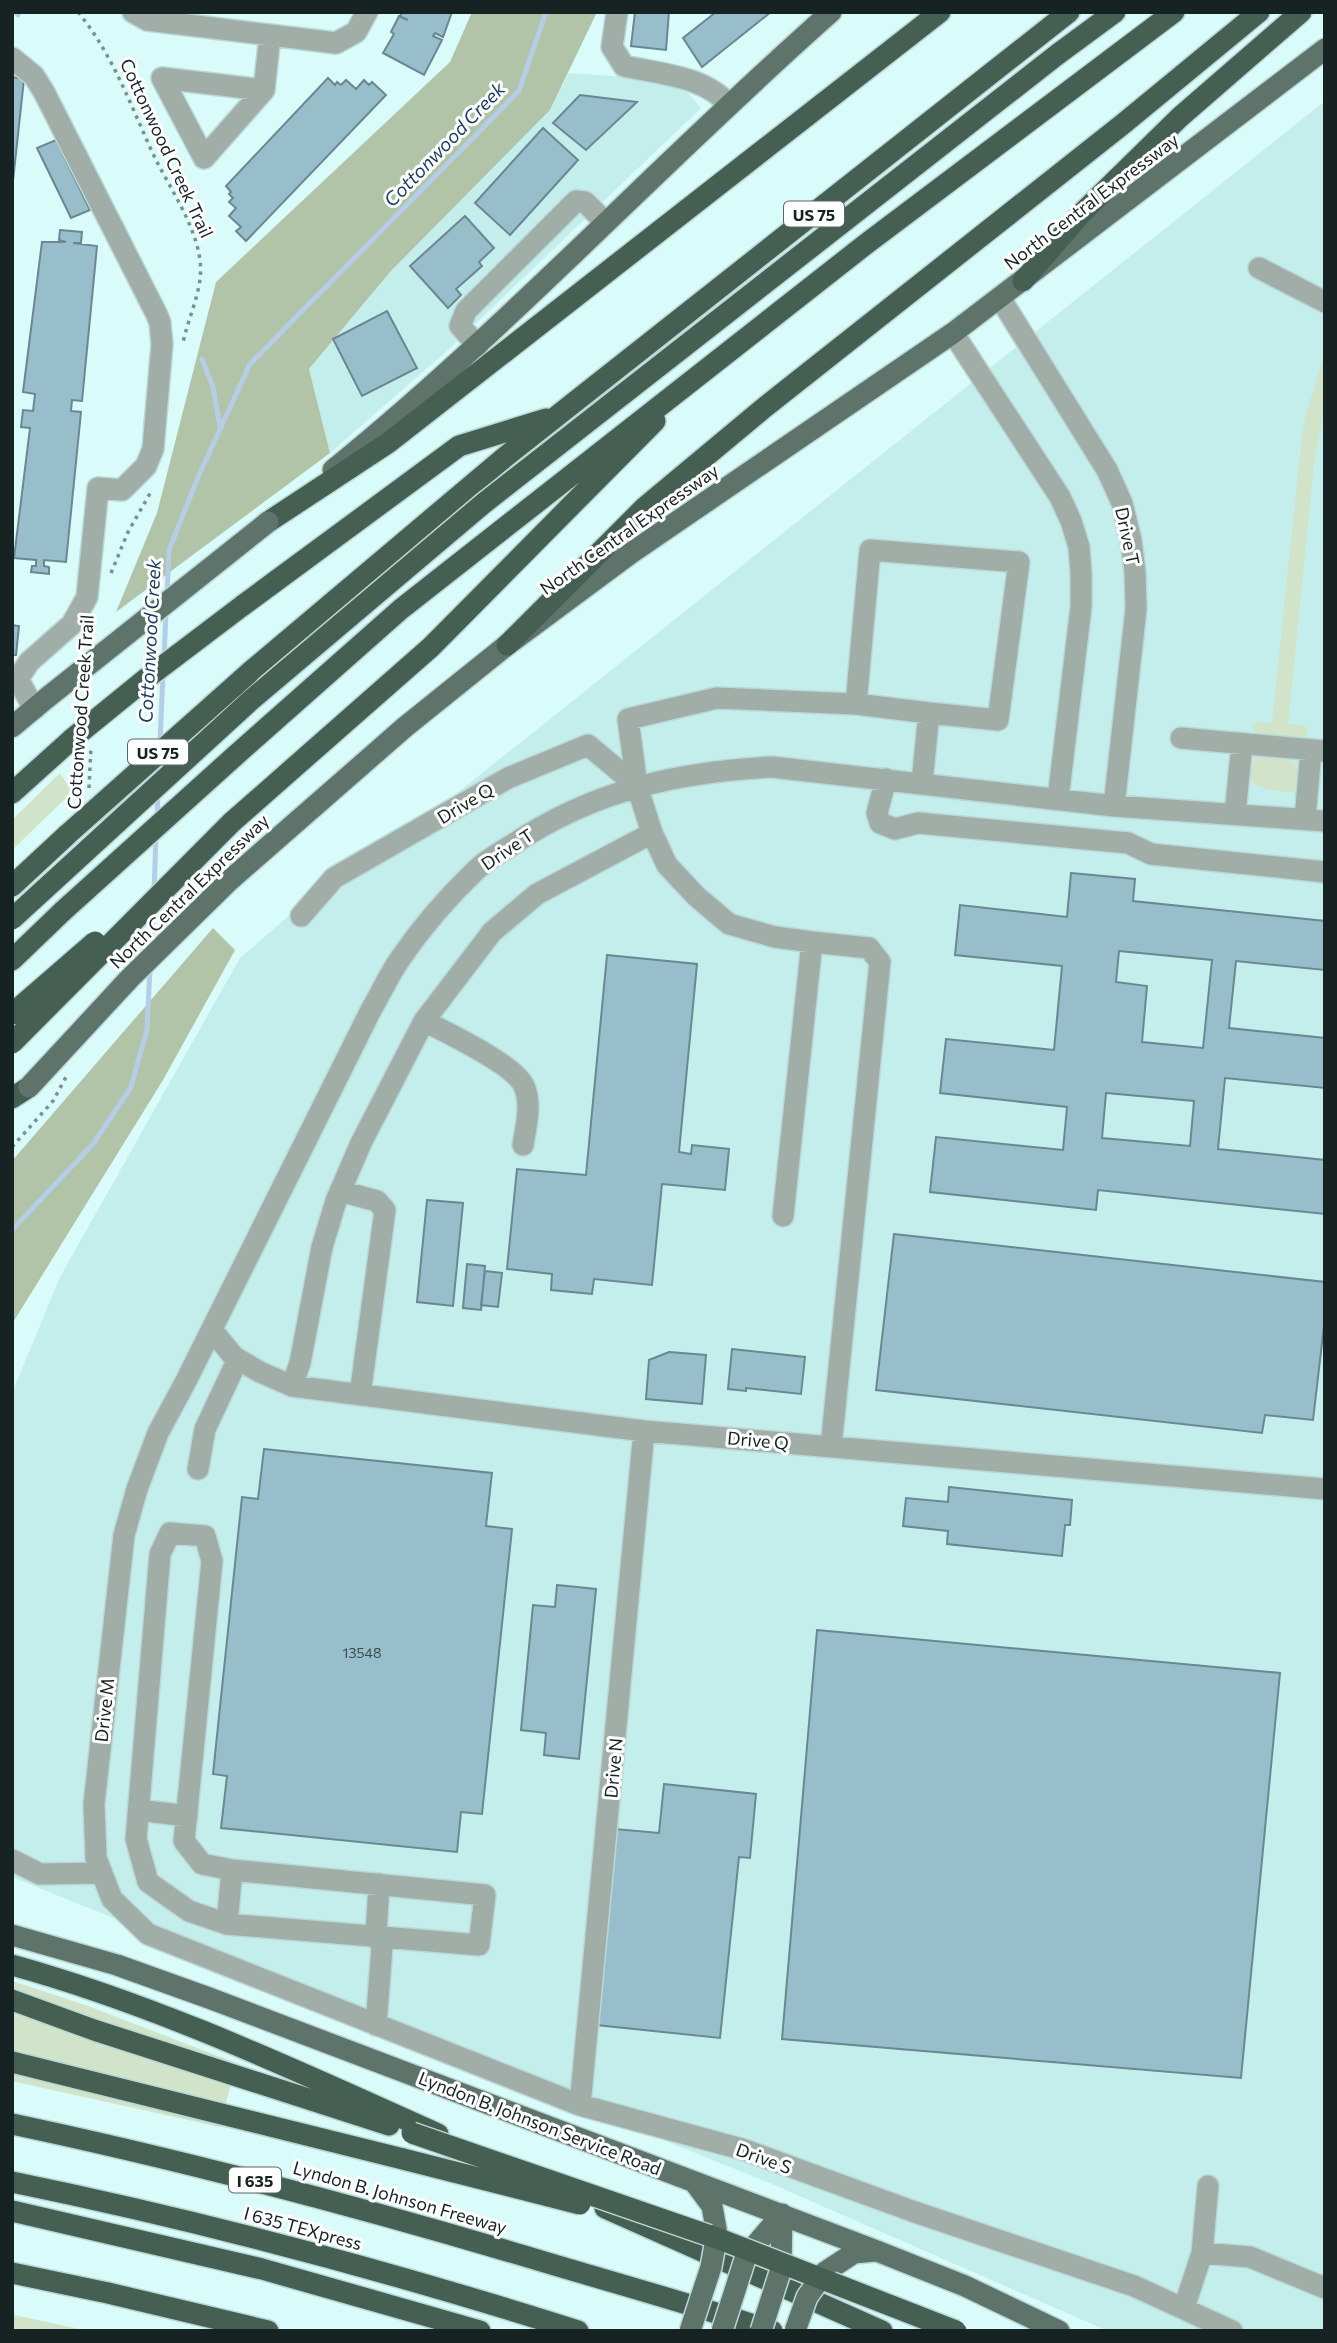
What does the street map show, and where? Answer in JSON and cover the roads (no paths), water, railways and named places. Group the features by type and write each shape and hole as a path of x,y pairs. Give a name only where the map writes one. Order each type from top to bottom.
{"highway":[{"path":"268,522 388,443 940,12"},
{"name":"US 75","path":"12,886 250,672 404,540 558,415 1069,12"},
{"path":"1058,54 1108,12"},
{"path":"12,919 251,700 484,503 1115,12"},
{"name":"US 75","path":"12,960 63,911 401,609 866,244 1174,12"},
{"path":"508,645 645,507 765,407 1123,124 1259,12"},
{"path":"1023,281 1081,214 1181,117 1301,12"},
{"path":"12,1014 431,647 648,430 686,385"},
{"path":"12,793 82,740 147,678 459,446 558,415"},
{"path":"12,1043 232,822"},
{"path":"12,1965 152,2011 222,2039 882,2331"},
{"path":"12,2000 94,2030 424,2137 719,2237 956,2331"},
{"path":"12,2062 719,2237"},
{"name":"Lyndon B. Johnson Freeway","path":"12,2124 234,2175 352,2206 627,2285 772,2331"},
{"name":"I 635 TEXpress","path":"12,2182 149,2212 338,2260 578,2331"},
{"path":"12,2211 262,2269 480,2331"},
{"path":"12,2273 268,2331"}],"main road":[{"path":"12,727 397,418 478,346 729,104 831,12"},
{"name":"North Central Expressway","path":"12,1107 21,1092 130,978 230,880 405,727 508,645 631,553 953,333 1325,49"},
{"name":"Lyndon B. Johnson Service Road","path":"12,1935 160,1980 782,2214 992,2298 1059,2331"},
{"path":"690,2331 719,2237 712,2206 694,2181"},
{"path":"722,2331 746,2256 782,2214"},
{"path":"761,2331 781,2269 782,2214"},
{"path":"795,2331 807,2297 825,2272 854,2253 877,2250"}],"lane":[{"path":"133,12 147,20 336,43 356,32 367,12"},
{"path":"617,12 612,47 624,66 691,80 720,93 729,104"},
{"path":"264,90 162,78 204,158 264,90 270,35"},
{"path":"12,58 34,76 44,92 157,315 162,333 153,449 146,466 122,490 98,488 87,597 72,624 22,670 18,679 22,690 41,703"},
{"path":"478,346 460,326 466,311 576,201 585,202 605,222"},
{"path":"1259,268 1325,302"},
{"name":"Drive T","path":"1000,298 1107,470 1122,503 1131,540 1136,609 1114,806"},
{"path":"953,333 1060,497 1079,547 1081,607 1058,799"},
{"path":"831,1447 880,962 869,948 775,937 729,924 696,896 667,866 652,833 637,786 628,719 717,698 856,704 998,720 1019,562 870,550 856,704"},
{"path":"922,782 929,713"},
{"path":"1181,738 1318,750 1315,820"},
{"path":"1235,814 1242,744"},
{"name":"Drive Q","path":"301,916 334,878 508,778 588,745 637,786"},
{"name":"Drive T","path":"212,1330 371,1010 400,959 439,910 478,868 545,823 598,799 655,781 723,769 772,767 1114,806 1315,820"},
{"path":"886,779 877,813 880,823 895,829 918,823 1128,843 1151,854 1325,872"},
{"path":"292,1386 306,1338 322,1247 340,1191 361,1143 425,1021 492,932 537,894 652,833"},
{"path":"783,1216 811,942"},
{"path":"425,1021 493,1058 524,1084 528,1104 523,1145"},
{"path":"340,1191 377,1201 385,1210 360,1395"},
{"name":"Drive Q","path":"212,1330 238,1359 292,1386 644,1430 1325,1489"},
{"name":"Drive M","path":"212,1330 158,1433 137,1489 124,1535 94,1804 96,1858 112,1899 148,1934 293,1992"},
{"path":"198,1469 205,1429 238,1359"},
{"name":"Drive N","path":"580,2105 644,1430"},
{"path":"170,1533 205,1536 212,1561 187,1815 184,1841 202,1864 232,1870 485,1895 479,1945 227,1924 189,1910 148,1882 136,1839 160,1554 170,1533"},
{"path":"139,1810 187,1815"},
{"path":"12,1860 40,1874 102,1873"},
{"path":"227,1924 232,1870"},
{"path":"369,2022 383,1947 376,1935 379,1884"},
{"name":"Drive S","path":"293,1992 580,2105 745,2150 900,2207 1134,2286 1232,2331"},
{"path":"1184,2308 1202,2253 1209,2186"},
{"path":"1202,2253 1250,2257 1325,2288"}],"waterway":[{"name":"Cottonwood Creek","path":"167,595 169,550 199,475 250,364 519,91 546,12"},
{"path":"202,359 213,387 220,427"},
{"name":"Cottonwood Creek","path":"164,658 166,612"},
{"name":"Cottonwood Creek","path":"160,742 163,675"},
{"name":"Cottonwood Creek","path":"157,819 158,793"},
{"name":"Cottonwood Creek","path":"154,892 156,835"},
{"name":"Cottonwood Creek","path":"151,948 153,912"},
{"name":"Cottonwood Creek","path":"12,1230 93,1144 131,1087 147,1030 150,968"}]}
